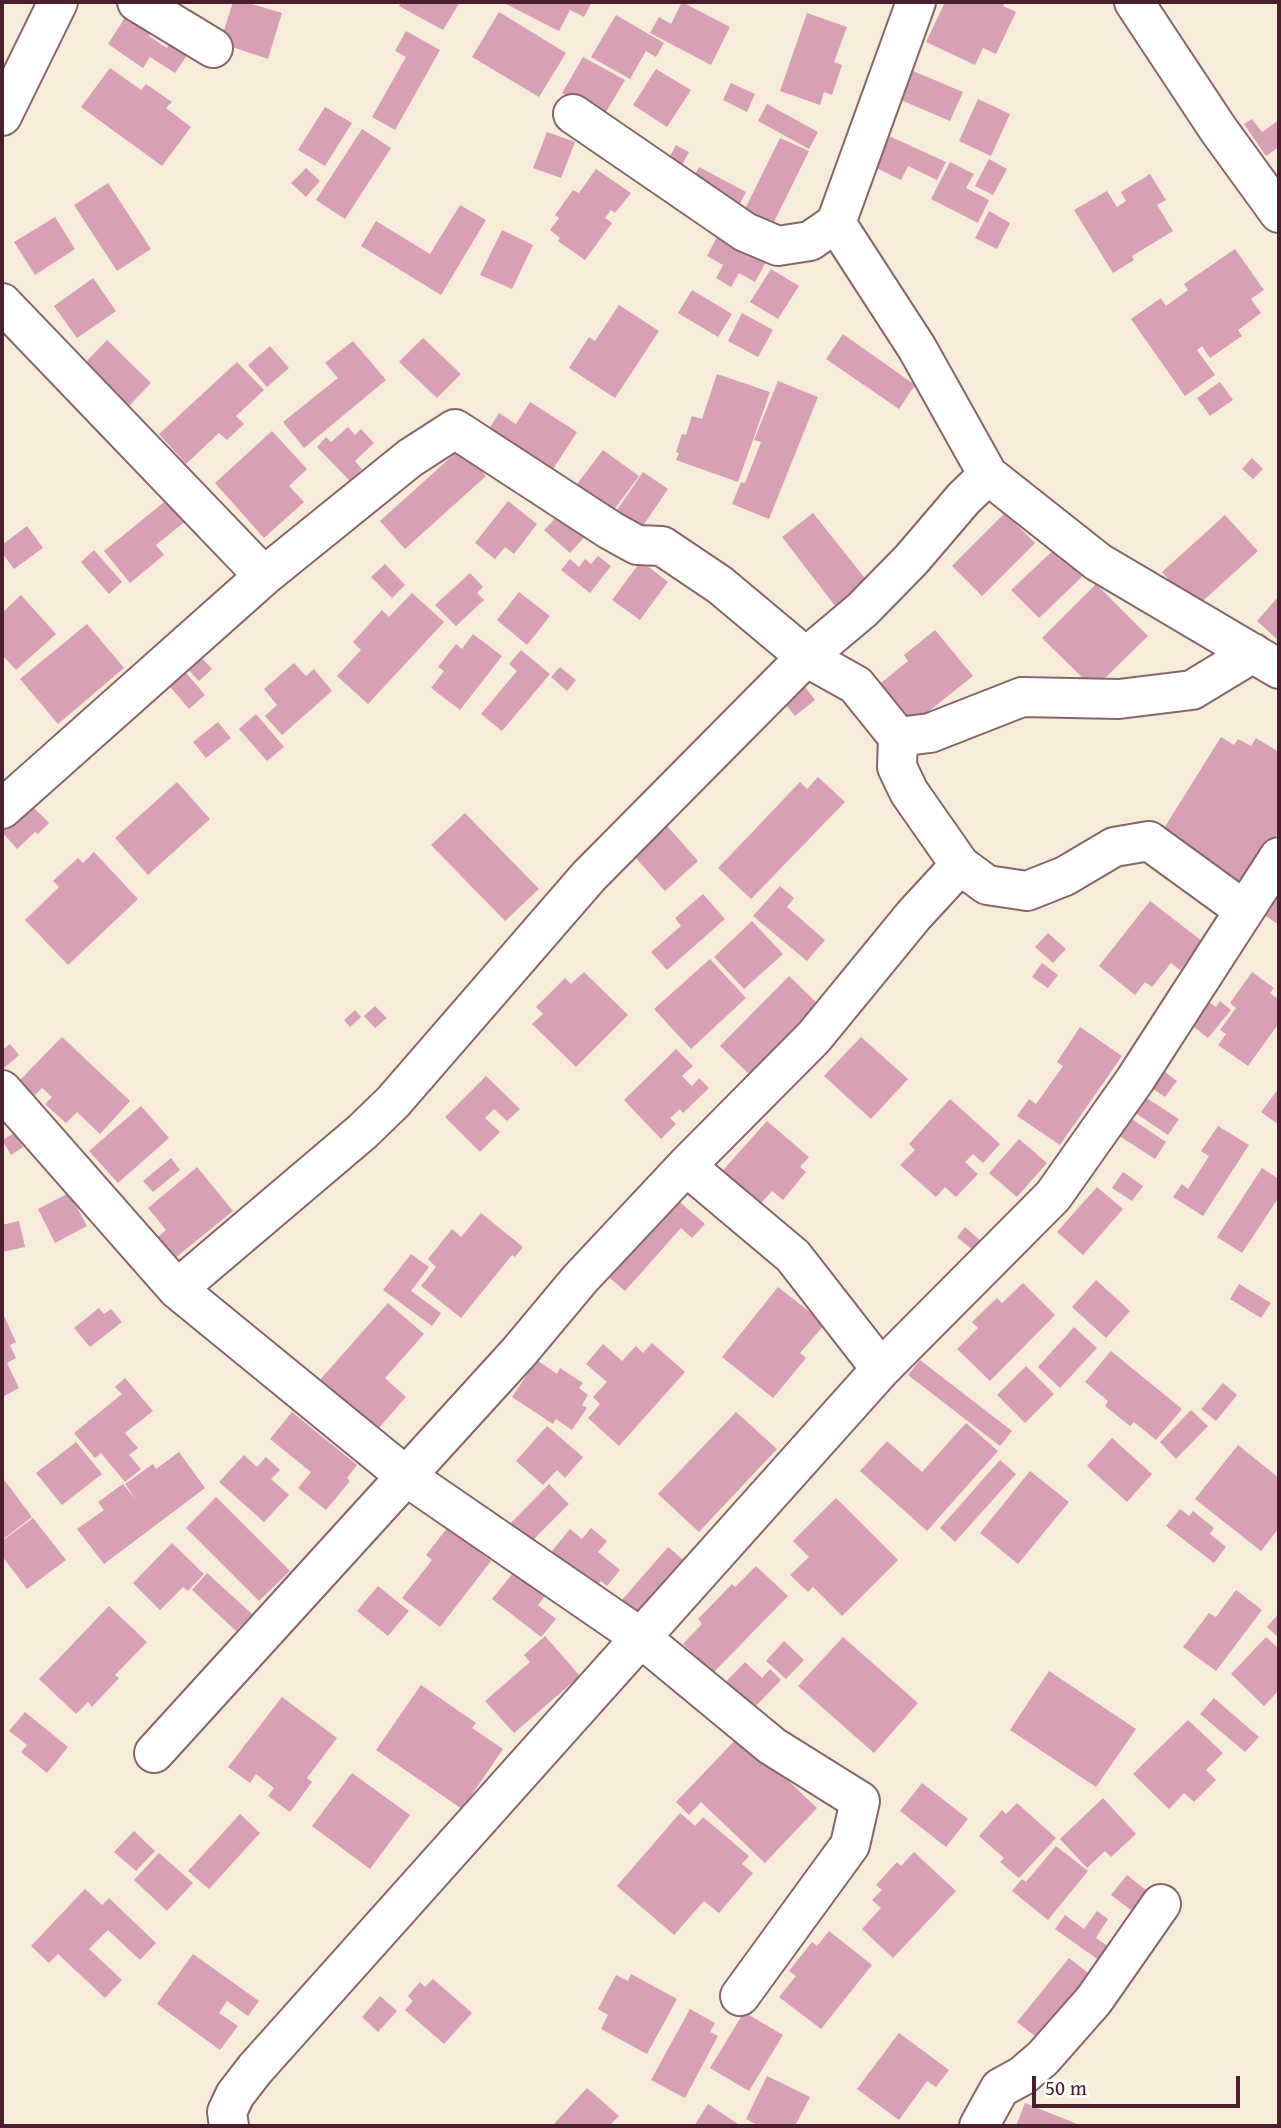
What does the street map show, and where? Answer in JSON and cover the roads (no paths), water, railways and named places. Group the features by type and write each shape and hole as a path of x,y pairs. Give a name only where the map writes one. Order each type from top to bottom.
{"street":[{"path":"2,116 58,2"},
{"path":"137,2 213,48"},
{"path":"573,114 745,232 778,246 810,241 836,223 916,2"},
{"path":"1134,2 1218,129 1279,213"},
{"path":"836,223 917,348 988,475 1098,562 1266,661"},
{"path":"2,303 264,576"},
{"path":"2,809 264,576 410,458 455,429 610,530 637,545 662,546 720,584 806,657 856,685 898,737 897,767 909,792 960,865 987,885 1027,891 1065,876 1115,847 1149,841 1244,910"},
{"path":"177,1289 362,1132 393,1102 589,876 806,657 862,610 988,475"},
{"path":"898,737 930,733 1022,697 1119,699 1192,690 1266,661"},
{"path":"229,2126 228,2112 235,2095 255,2069 881,1369 1053,1196 1135,1080 1279,857"},
{"path":"155,1753 407,1477 580,1279 686,1166 814,1037 914,915 960,865"},
{"path":"2,1090 177,1289 407,1477 640,1637 772,1746 860,1801 850,1845 740,1996"},
{"path":"686,1166 793,1256 881,1369"},
{"path":"979,2126 1000,2088 1022,2076 1043,2057 1094,2000 1161,1904"}]}
